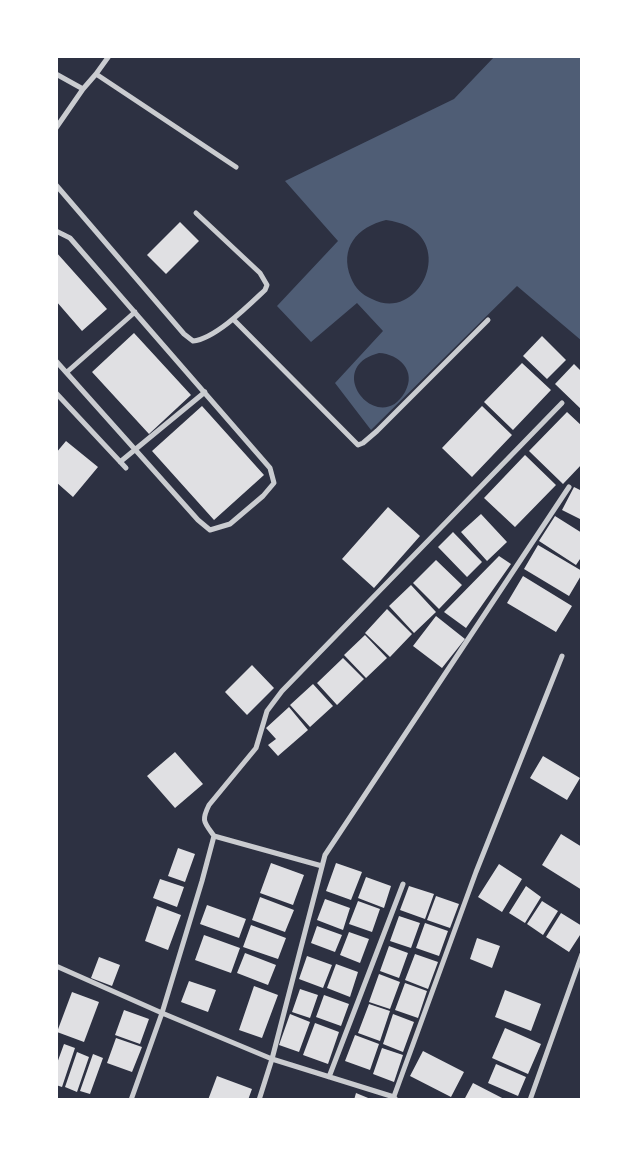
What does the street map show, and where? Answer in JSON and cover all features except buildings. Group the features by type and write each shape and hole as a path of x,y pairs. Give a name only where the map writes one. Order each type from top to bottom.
{"street":[{"path":"56,128 109,56"},
{"path":"56,74 83,89"},
{"path":"96,74 236,167"},
{"path":"56,185 178,327 193,341 202,340 233,319 265,290 267,285 260,272 196,213"},
{"path":"56,231 70,238 205,392 270,468 274,483 263,496 230,524 210,530 198,520 56,361"},
{"path":"67,372 135,312"},
{"path":"233,319 358,444 363,443 377,431 488,320"},
{"path":"120,462 205,392"},
{"path":"56,403 58,395"},
{"path":"58,395 126,468"},
{"path":"322,866 214,836 204,822 203,816 209,805 256,748 267,711 282,692 562,404"},
{"path":"259,1100 272,1059 325,855 569,487"},
{"path":"56,966 272,1059 394,1099 476,872 562,656"},
{"path":"131,1100 162,1013 214,836"},
{"path":"329,1077 403,884"},
{"path":"530,1100 582,954"}],"water":[{"path":"495,56 582,56 582,341 517,286 371,430 335,383 383,331 357,303 311,342 277,306 338,241 285,181 454,99","holes":["386,220 410,227 423,240 429,256 427,273 419,288 406,299 390,303 372,299 359,291 351,278 347,257 353,240 359,234 376,223","379,353 399,360 404,365 409,377 405,392 394,404 382,407 370,404 360,395 355,384 355,372 362,361"]}]}
